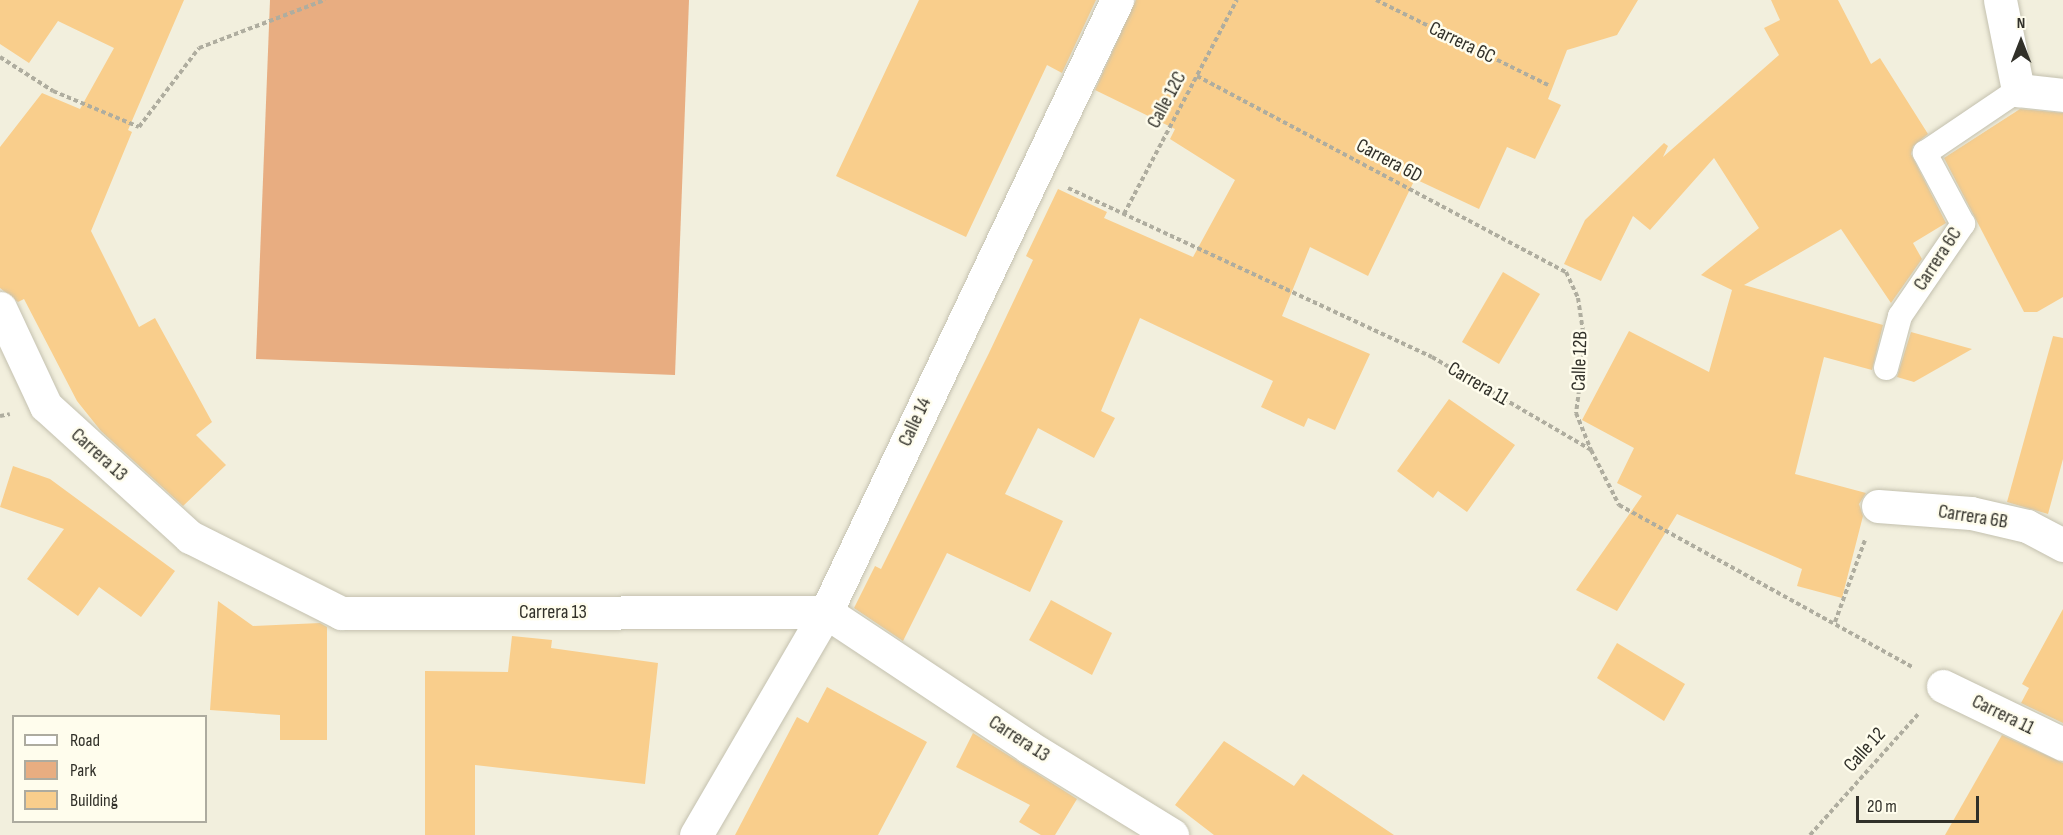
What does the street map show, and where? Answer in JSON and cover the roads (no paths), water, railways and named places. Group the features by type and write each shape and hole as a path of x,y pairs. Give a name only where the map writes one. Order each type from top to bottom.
{"street":[{"name":"Calle 14","path":"696,835 826,612 1032,171 1117,0"},
{"path":"2000,0 2018,90 2063,95"},
{"name":"Carrera 13","path":"0,308 46,406 190,537 341,612 826,612 1029,747 1172,835"},
{"name":"Carrera 6B","path":"1878,506 1971,513 2027,526 2063,546"},
{"name":"Carrera 11","path":"1943,686 2063,744"}],"lane":[{"name":"Carrera 6C","path":"1886,368 1900,316 1964,224 1925,153 2018,90"}]}
